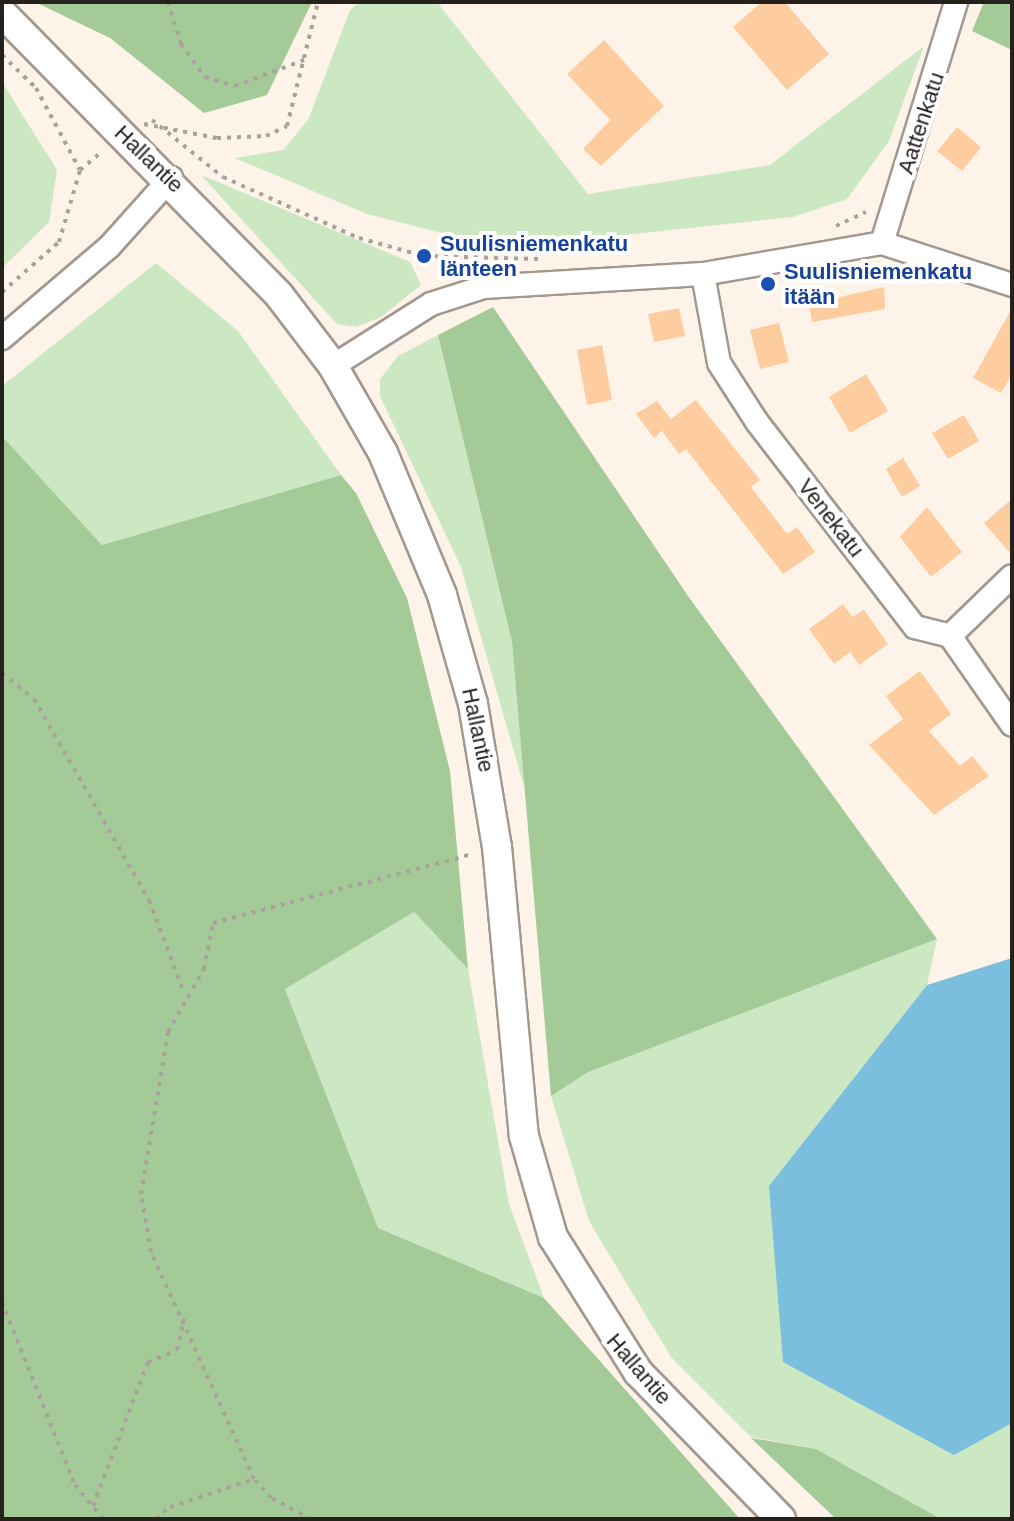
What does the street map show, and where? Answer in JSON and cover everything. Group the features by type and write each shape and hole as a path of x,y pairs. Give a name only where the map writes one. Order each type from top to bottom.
{"street":[{"name":"Aattenkatu","path":"882,243 956,2"},
{"name":"Hallantie","path":"2,13 171,178 333,366 383,453 442,595 473,704 497,847 524,1136 553,1237 638,1372 781,1519"},
{"path":"2,338 109,247 171,178"},
{"path":"333,366 431,304 484,287 703,274 882,243 1012,285"},
{"name":"Venekatu","path":"703,274 719,363 757,422 915,627 950,636"},
{"path":"1012,576 950,636 1012,725"}],"path":[{"path":"168,2 181,44 205,77 235,86 305,60"},
{"path":"2,55 36,88 80,170"},
{"path":"152,120 223,177 359,238 424,256 547,259"},
{"path":"824,228 862,219 873,199"},
{"path":"2,673 34,699 149,900 184,993"},
{"path":"311,1519 271,1498 254,1479 184,1317 151,1252 141,1194 168,1032 184,993 204,969 213,923 497,847"},
{"path":"2,1302 75,1485 103,1519"},
{"path":"93,1506 148,1362 177,1350 184,1317"},
{"path":"156,1519 170,1507 219,1496 254,1479"}],"green space":[{"path":"35,2 312,2 267,95 204,113 110,38"},
{"path":"360,2 437,2 588,194 770,165 924,46 889,141 847,199 793,217 578,240 454,236 367,214 235,158 283,150 308,120 350,10"},
{"path":"984,2 1012,2 1012,50 972,31"},
{"path":"2,82 57,170 49,222 3,267"},
{"path":"201,175 410,262 421,285 381,317 356,327 337,324"},
{"path":"156,263 238,331 341,475 102,545 2,436 2,386"},
{"path":"493,307 688,596 937,939 588,1072 551,1096 512,642 438,335"},
{"path":"438,335 512,642 525,790 461,567 380,396 380,379 398,356"},
{"path":"2,436 102,545 341,475 356,493 407,598 450,771 468,969 414,912 285,989 378,1228 544,1298 740,1519 2,1519"},
{"path":"414,912 468,969 509,1204 544,1298 378,1228 285,989"},
{"path":"937,939 927,985 769,1186 1003,1426 1012,1423 1012,1519 941,1519 816,1449 751,1437 671,1357 589,1221 551,1096 587,1072"},
{"path":"751,1438 816,1449 941,1519 836,1519"}],"water":[{"path":"1012,958 1012,1423 954,1455 783,1362 769,1186 927,985"}],"building":[{"path":"762,2 785,2 829,54 787,90 733,27"},
{"path":"604,40 664,106 601,166 583,149 610,120 567,74"},
{"path":"957,127 981,147 962,171 937,151"},
{"path":"884,287 885,309 812,322 809,304"},
{"path":"679,308 685,336 654,342 648,314"},
{"path":"1012,308 1012,374 1001,393 973,378"},
{"path":"779,323 789,362 760,369 750,330"},
{"path":"602,345 612,400 587,405 577,350"},
{"path":"866,374 888,411 850,433 829,397"},
{"path":"696,400 760,480 751,487 787,534 797,527 815,552 783,574 686,449 679,454 662,431 654,438 636,414 657,401 671,419"},
{"path":"964,415 979,441 948,459 932,433"},
{"path":"903,458 920,486 902,497 886,469"},
{"path":"1012,499 1012,555 984,523"},
{"path":"927,507 962,552 931,577 900,537"},
{"path":"843,604 852,617 864,610 888,644 859,665 850,652 834,664 809,629"},
{"path":"920,671 951,714 929,731 960,766 972,756 989,776 934,815 869,745 903,719 886,696"}],"place":[{"name":"Suulisniemenkatu länteen","path":"424,256"},
{"name":"Suulisniemenkatu itään","path":"768,284"}]}
